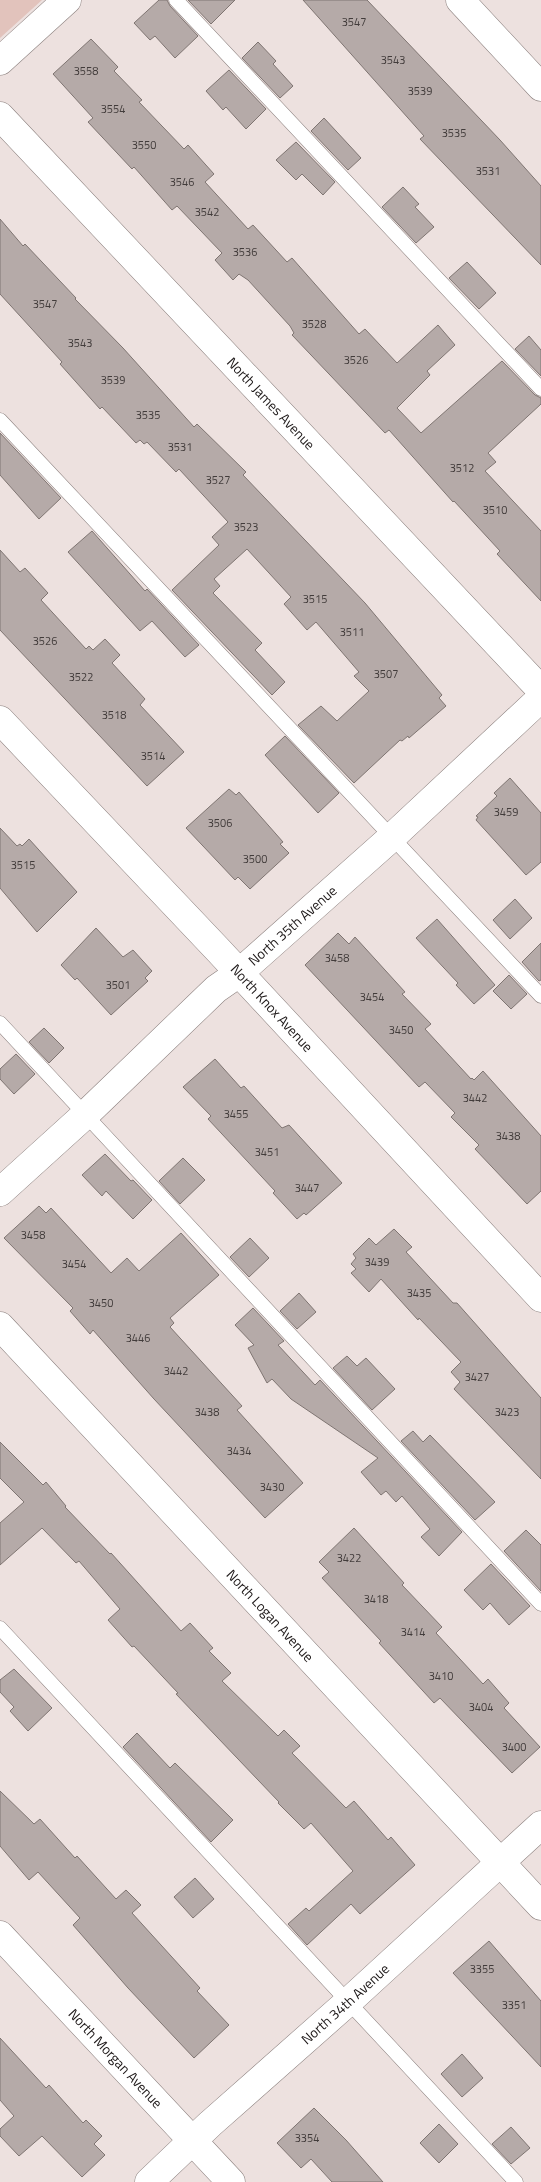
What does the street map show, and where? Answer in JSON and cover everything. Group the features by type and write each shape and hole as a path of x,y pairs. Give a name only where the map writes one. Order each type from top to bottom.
{"street":[{"path":"0,60 67,0"},
{"path":"460,0 541,87"},
{"name":"North James Avenue","path":"0,116 541,690"},
{"name":"North 35th Avenue","path":"0,1192 85,1115 216,989 239,973 391,838 541,698"},
{"name":"North Knox Avenue","path":"0,720 239,973 541,1298"},
{"name":"North Logan Avenue","path":"0,1326 541,1906"},
{"name":"North 34th Avenue","path":"149,2182 541,1825"},
{"name":"North Morgan Avenue","path":"0,1935 231,2182"}],"lane":[{"path":"176,0 541,389"},
{"path":"0,420 541,996"},
{"path":"0,1023 541,1604"},
{"path":"0,1628 516,2182"}],"shaded area":[{"path":"0,0 42,0 0,38"}],"building":[{"path":"159,0 167,0 170,6 198,36 175,58 155,36 150,40 134,23"},
{"path":"188,0 235,0 211,24"},
{"path":"303,0 367,0 500,140 541,186 541,265 420,139 424,136"},
{"path":"91,39 118,67 114,71 142,100 139,102 184,149 188,145 214,174 205,182 248,229 253,225 287,262 292,258 359,334 365,329 397,363 438,325 455,345 427,371 430,375 397,408 421,433 502,361 535,395 541,398 541,404 488,453 496,462 485,471 541,531 541,601 497,554 500,551 453,502 389,430 385,433 292,335 294,333 290,326 248,280 239,274 233,280 215,260 222,253 177,206 172,210 134,167 132,169 88,122 93,118 53,74"},
{"path":"258,42 276,61 273,64 293,86 280,98 242,58"},
{"path":"229,70 266,109 246,129 226,107 223,110 206,91"},
{"path":"324,118 361,158 348,170 311,131"},
{"path":"296,142 335,182 323,195 302,174 296,180 276,160"},
{"path":"403,187 419,204 415,207 434,227 416,243 382,207"},
{"path":"0,219 23,246 25,244 123,348 194,427 197,424 246,472 243,475 365,603 442,695 439,698 446,706 409,738 408,736 402,741 400,740 354,783 298,725 321,706 337,721 369,691 354,676 359,672 316,622 307,630 284,604 291,597 247,549 214,579 220,586 213,593 262,643 255,650 285,682 272,695 172,590 219,545 212,537 228,522 179,469 176,472 147,442 144,444 140,440 136,443 102,407 100,409 60,364 62,362 0,294"},
{"path":"467,262 496,293 479,309 449,278"},
{"path":"529,336 541,350 541,376 515,349"},
{"path":"0,433 61,498 39,519 0,475"},
{"path":"92,531 145,591 147,589 199,645 185,657 152,621 140,631 68,552"},
{"path":"0,550 20,572 25,568 48,593 41,600 86,649 89,646 93,650 105,639 120,655 112,663 145,699 140,705 184,752 147,786 0,630"},
{"path":"285,736 339,793 318,813 265,755"},
{"path":"510,778 541,813 541,862 526,875 476,820 478,817 476,816 497,796 494,793"},
{"path":"229,789 236,795 239,792 283,842 280,844 289,853 250,889 238,877 235,880 186,828"},
{"path":"0,828 17,846 20,844 22,846 29,839 77,892 37,932 0,888"},
{"path":"515,899 532,918 510,939 493,920"},
{"path":"437,919 495,985 474,1004 456,985 458,983 416,938"},
{"path":"96,928 123,957 133,950 152,971 145,978 148,981 111,1015 77,978 75,980 61,965"},
{"path":"338,933 349,944 355,937 405,992 402,994 431,1024 425,1029 471,1079 474,1080 483,1071 541,1136 541,1191 527,1204 475,1149 479,1145 451,1117 455,1113 425,1082 419,1087 305,965"},
{"path":"541,943 541,980 539,981 522,962"},
{"path":"509,975 527,994 511,1009 493,991"},
{"path":"44,1028 64,1048 49,1063 29,1042"},
{"path":"16,1054 35,1074 14,1094 0,1079 0,1069"},
{"path":"215,1059 241,1088 244,1086 282,1128 289,1125 342,1183 306,1215 304,1213 297,1219 273,1193 275,1191 208,1119 211,1116 183,1087"},
{"path":"105,1154 152,1200 133,1219 106,1191 102,1196 82,1175"},
{"path":"183,1158 205,1180 180,1204 159,1181"},
{"path":"39,1206 46,1213 51,1208 111,1273 127,1258 139,1271 181,1233 219,1275 170,1318 174,1323 170,1327 242,1406 237,1410 303,1483 265,1518 154,1399 93,1330 90,1334 70,1311 73,1308 4,1238"},
{"path":"394,1229 412,1247 406,1252 453,1303 457,1303 541,1398 541,1479 454,1389 460,1382 451,1372 461,1362 419,1318 418,1320 381,1279 369,1292 351,1273 356,1269 351,1264 356,1258 353,1254 369,1238 376,1245"},
{"path":"250,1238 269,1258 249,1277 230,1257"},
{"path":"299,1293 316,1312 297,1329 280,1311"},
{"path":"253,1308 284,1341 278,1345 315,1385 320,1380 462,1532 439,1556 421,1537 430,1529 402,1496 396,1502 386,1491 381,1495 361,1472 378,1458 291,1399 272,1379 267,1383 248,1348 254,1345 235,1325"},
{"path":"347,1356 357,1366 366,1358 395,1389 372,1410 333,1368"},
{"path":"413,1431 423,1442 430,1435 495,1502 475,1520 401,1441"},
{"path":"0,1442 43,1485 46,1482 65,1507 111,1553 181,1631 190,1623 213,1648 209,1651 231,1673 222,1681 278,1736 284,1730 300,1746 292,1753 346,1808 354,1801 388,1840 391,1837 415,1865 360,1914 351,1904 307,1945 288,1924 306,1908 309,1911 353,1871 311,1823 304,1829 278,1803 176,1694 178,1693 134,1646 132,1647 108,1620 120,1609 79,1561 76,1563 42,1528 0,1565 0,1523 24,1502 0,1478"},
{"path":"354,1528 404,1583 402,1585 442,1627 436,1633 483,1684 488,1679 509,1703 504,1708 540,1747 512,1773 440,1698 434,1703 379,1643 381,1641 322,1578 329,1572 319,1562"},
{"path":"526,1530 541,1545 541,1591 504,1551"},
{"path":"491,1564 530,1606 509,1625 490,1603 483,1610 464,1590"},
{"path":"14,1669 52,1708 28,1731 10,1711 14,1707 0,1692 0,1680"},
{"path":"137,1733 170,1768 175,1763 233,1820 211,1842 123,1747"},
{"path":"0,1791 34,1824 40,1819 116,1899 126,1890 141,1905 132,1913 200,1988 197,1991 229,2025 194,2058 128,1988 73,1925 80,1918 38,1872 29,1880 0,1846"},
{"path":"195,1878 214,1899 193,1918 174,1897"},
{"path":"489,1941 541,2001 541,2067 453,1973"},
{"path":"0,2038 46,2088 49,2085 83,2123 86,2120 102,2136 94,2144 105,2155 82,2177 42,2136 19,2156 0,2136 0,2129 14,2116 0,2100"},
{"path":"462,2054 483,2078 462,2097 441,2074"},
{"path":"314,2108 346,2140 383,2182 332,2182 311,2159 301,2168 277,2143"},
{"path":"439,2124 458,2144 439,2163 420,2143"},
{"path":"511,2127 530,2148 511,2164 492,2144"}]}
